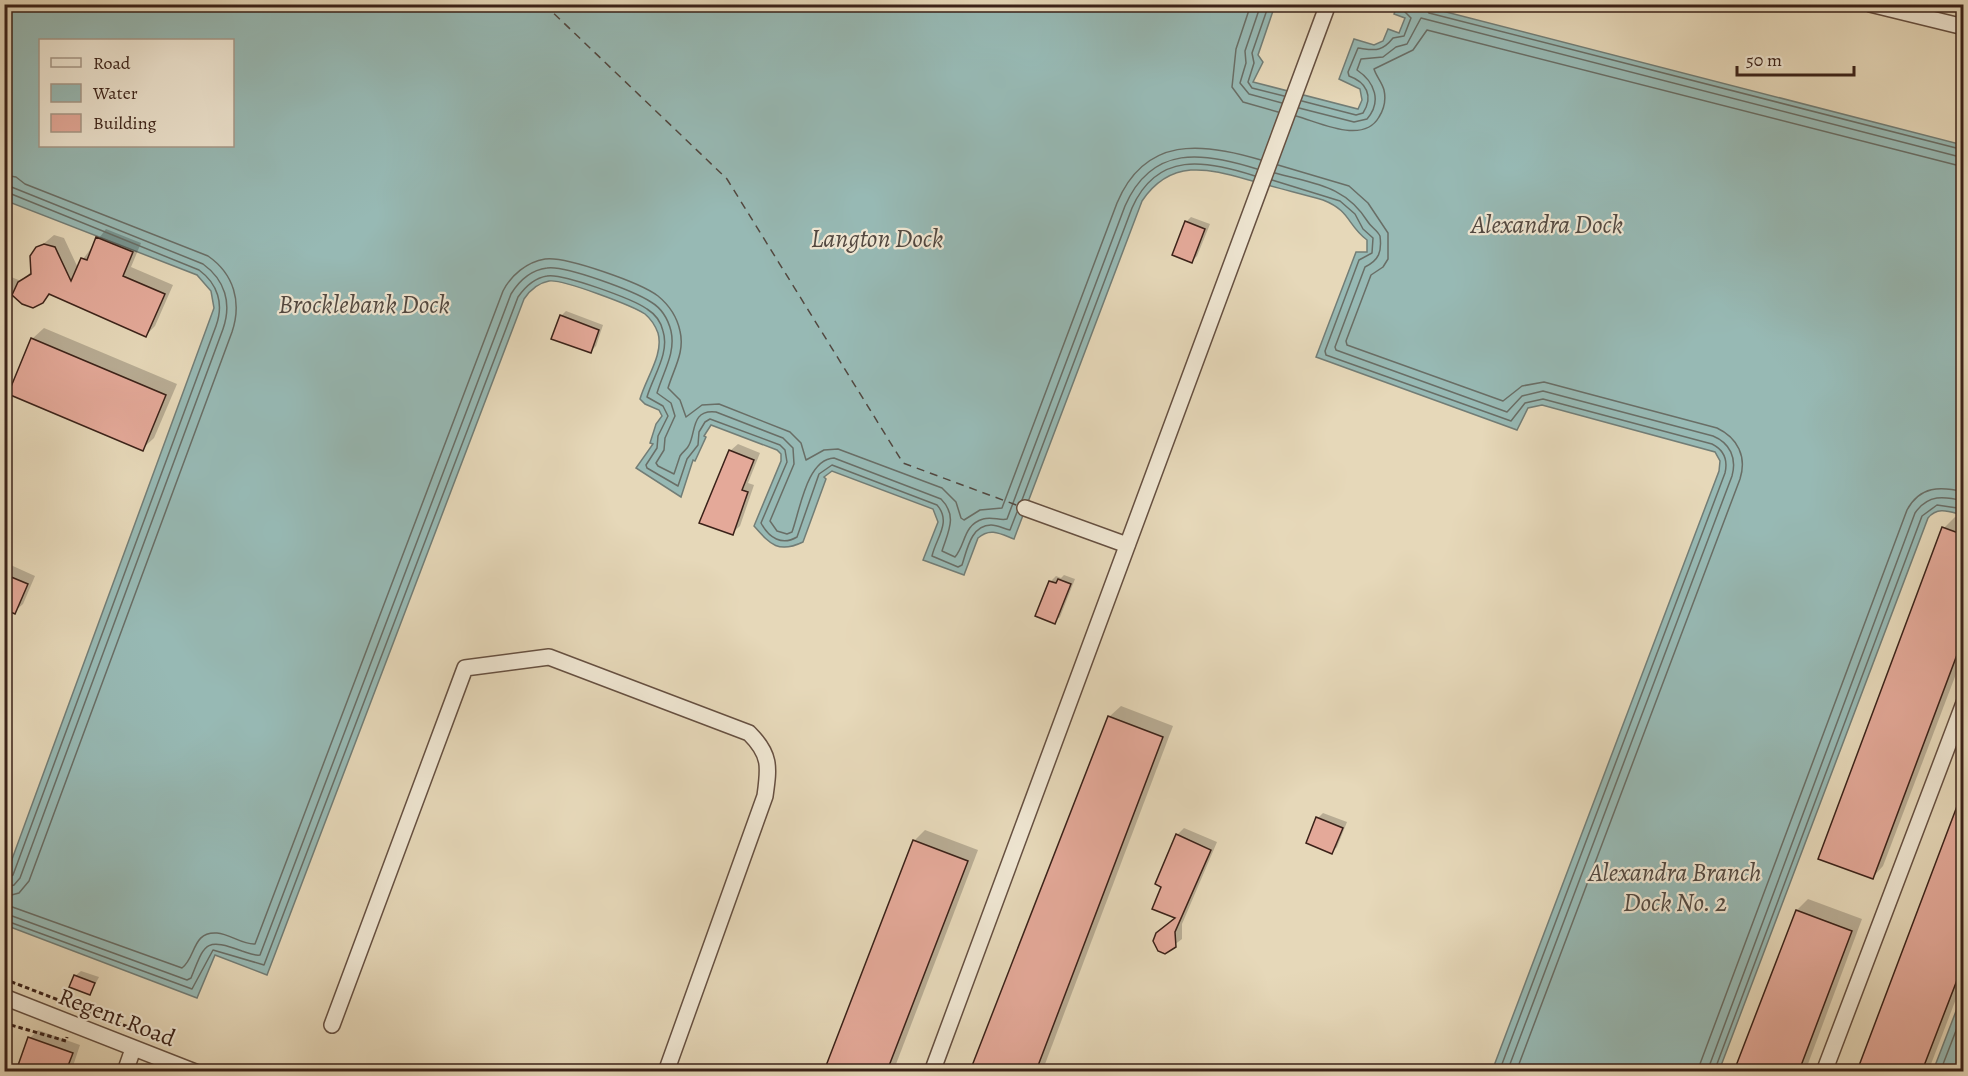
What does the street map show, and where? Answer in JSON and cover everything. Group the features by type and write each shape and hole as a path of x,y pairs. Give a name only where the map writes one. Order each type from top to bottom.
{"street":[{"path":"932,1071 1328,4"},
{"path":"1870,4 1964,27"},
{"path":"1025,508 1126,546"},
{"path":"332,1025 465,668 549,657 749,733 762,746 769,768 765,796 666,1071"},
{"path":"1824,1071 1964,703"},
{"name":"Regent Road","path":"4,997 195,1071"},
{"name":"Regent Road","path":"4,1009 24,1005"},
{"path":"125,1071 134,1049"}],"path":[{"path":"4,979 131,1028"},
{"path":"4,1023 66,1041"}],"water":[{"path":"5,5 1275,5 1258,55 1263,62 1253,82 1358,109 1362,100 1360,89 1339,79 1354,39 1374,45 1383,41 1388,29 1399,33 1405,18 1394,14 1397,5 1419,5 1963,145 1963,515 1940,511 1928,518 1719,1071 1492,1071 1719,471 1720,461 1715,452 1542,405 1528,408 1517,430 1316,357 1356,252 1367,252 1367,240 1339,209 1323,200 1227,174 1196,170 1182,171 1154,186 1142,201 1014,539 996,532 982,535 978,538 964,575 923,560 938,522 933,509 832,471 824,477 826,479 803,542 787,547 775,545 754,526 781,461 781,454 777,450 711,425 704,436 706,437 695,461 693,460 681,497 636,468 653,444 650,443 656,424 662,416 659,410 645,404 640,399 659,349 656,327 645,314 627,305 568,284 549,281 541,283 524,299 267,975 215,955 197,998 5,925 4,881 214,308 211,291 197,275 9,202 4,194"},
{"path":"1963,993 1963,1071 1933,1071"}],"building":[{"path":"1185,221 1205,229 1192,263 1172,255"},
{"path":"96,237 133,252 123,276 165,294 146,337 49,294 43,303 33,308 22,304 12,295 18,282 31,274 30,256 36,247 44,244 55,247 71,281 81,258 87,260"},
{"path":"560,315 599,330 591,353 551,339"},
{"path":"31,338 166,395 143,451 8,394"},
{"path":"729,450 754,460 742,490 748,492 733,535 699,523"},
{"path":"1942,527 1964,535 1964,636 1873,879 1818,859"},
{"path":"4,574 28,584 15,614 4,609"},
{"path":"1058,579 1071,584 1055,624 1035,616 1049,581 1056,583"},
{"path":"1108,716 1163,737 1036,1071 970,1071"},
{"path":"1962,793 1964,962 1922,1071 1857,1071"},
{"path":"1316,817 1343,828 1332,854 1306,843"},
{"path":"1176,834 1211,850 1175,932 1176,947 1165,954 1158,951 1153,941 1156,933 1175,918 1152,909 1161,887 1155,884"},
{"path":"913,840 968,861 887,1071 824,1071"},
{"path":"1796,910 1852,931 1799,1071 1734,1071"},
{"path":"74,975 95,983 90,995 69,987"},
{"path":"28,1037 73,1053 66,1071 16,1071"}],"ferry route":[{"path":"544,4 727,179 903,463 1019,506"}],"water label":[{"name":"Alexandra Dock","path":"1547,224"},
{"name":"Langton Dock","path":"877,238"},
{"name":"Brocklebank Dock","path":"364,304"},
{"name":"Alexandra Branch Dock No. 2","path":"1675,887"}]}
